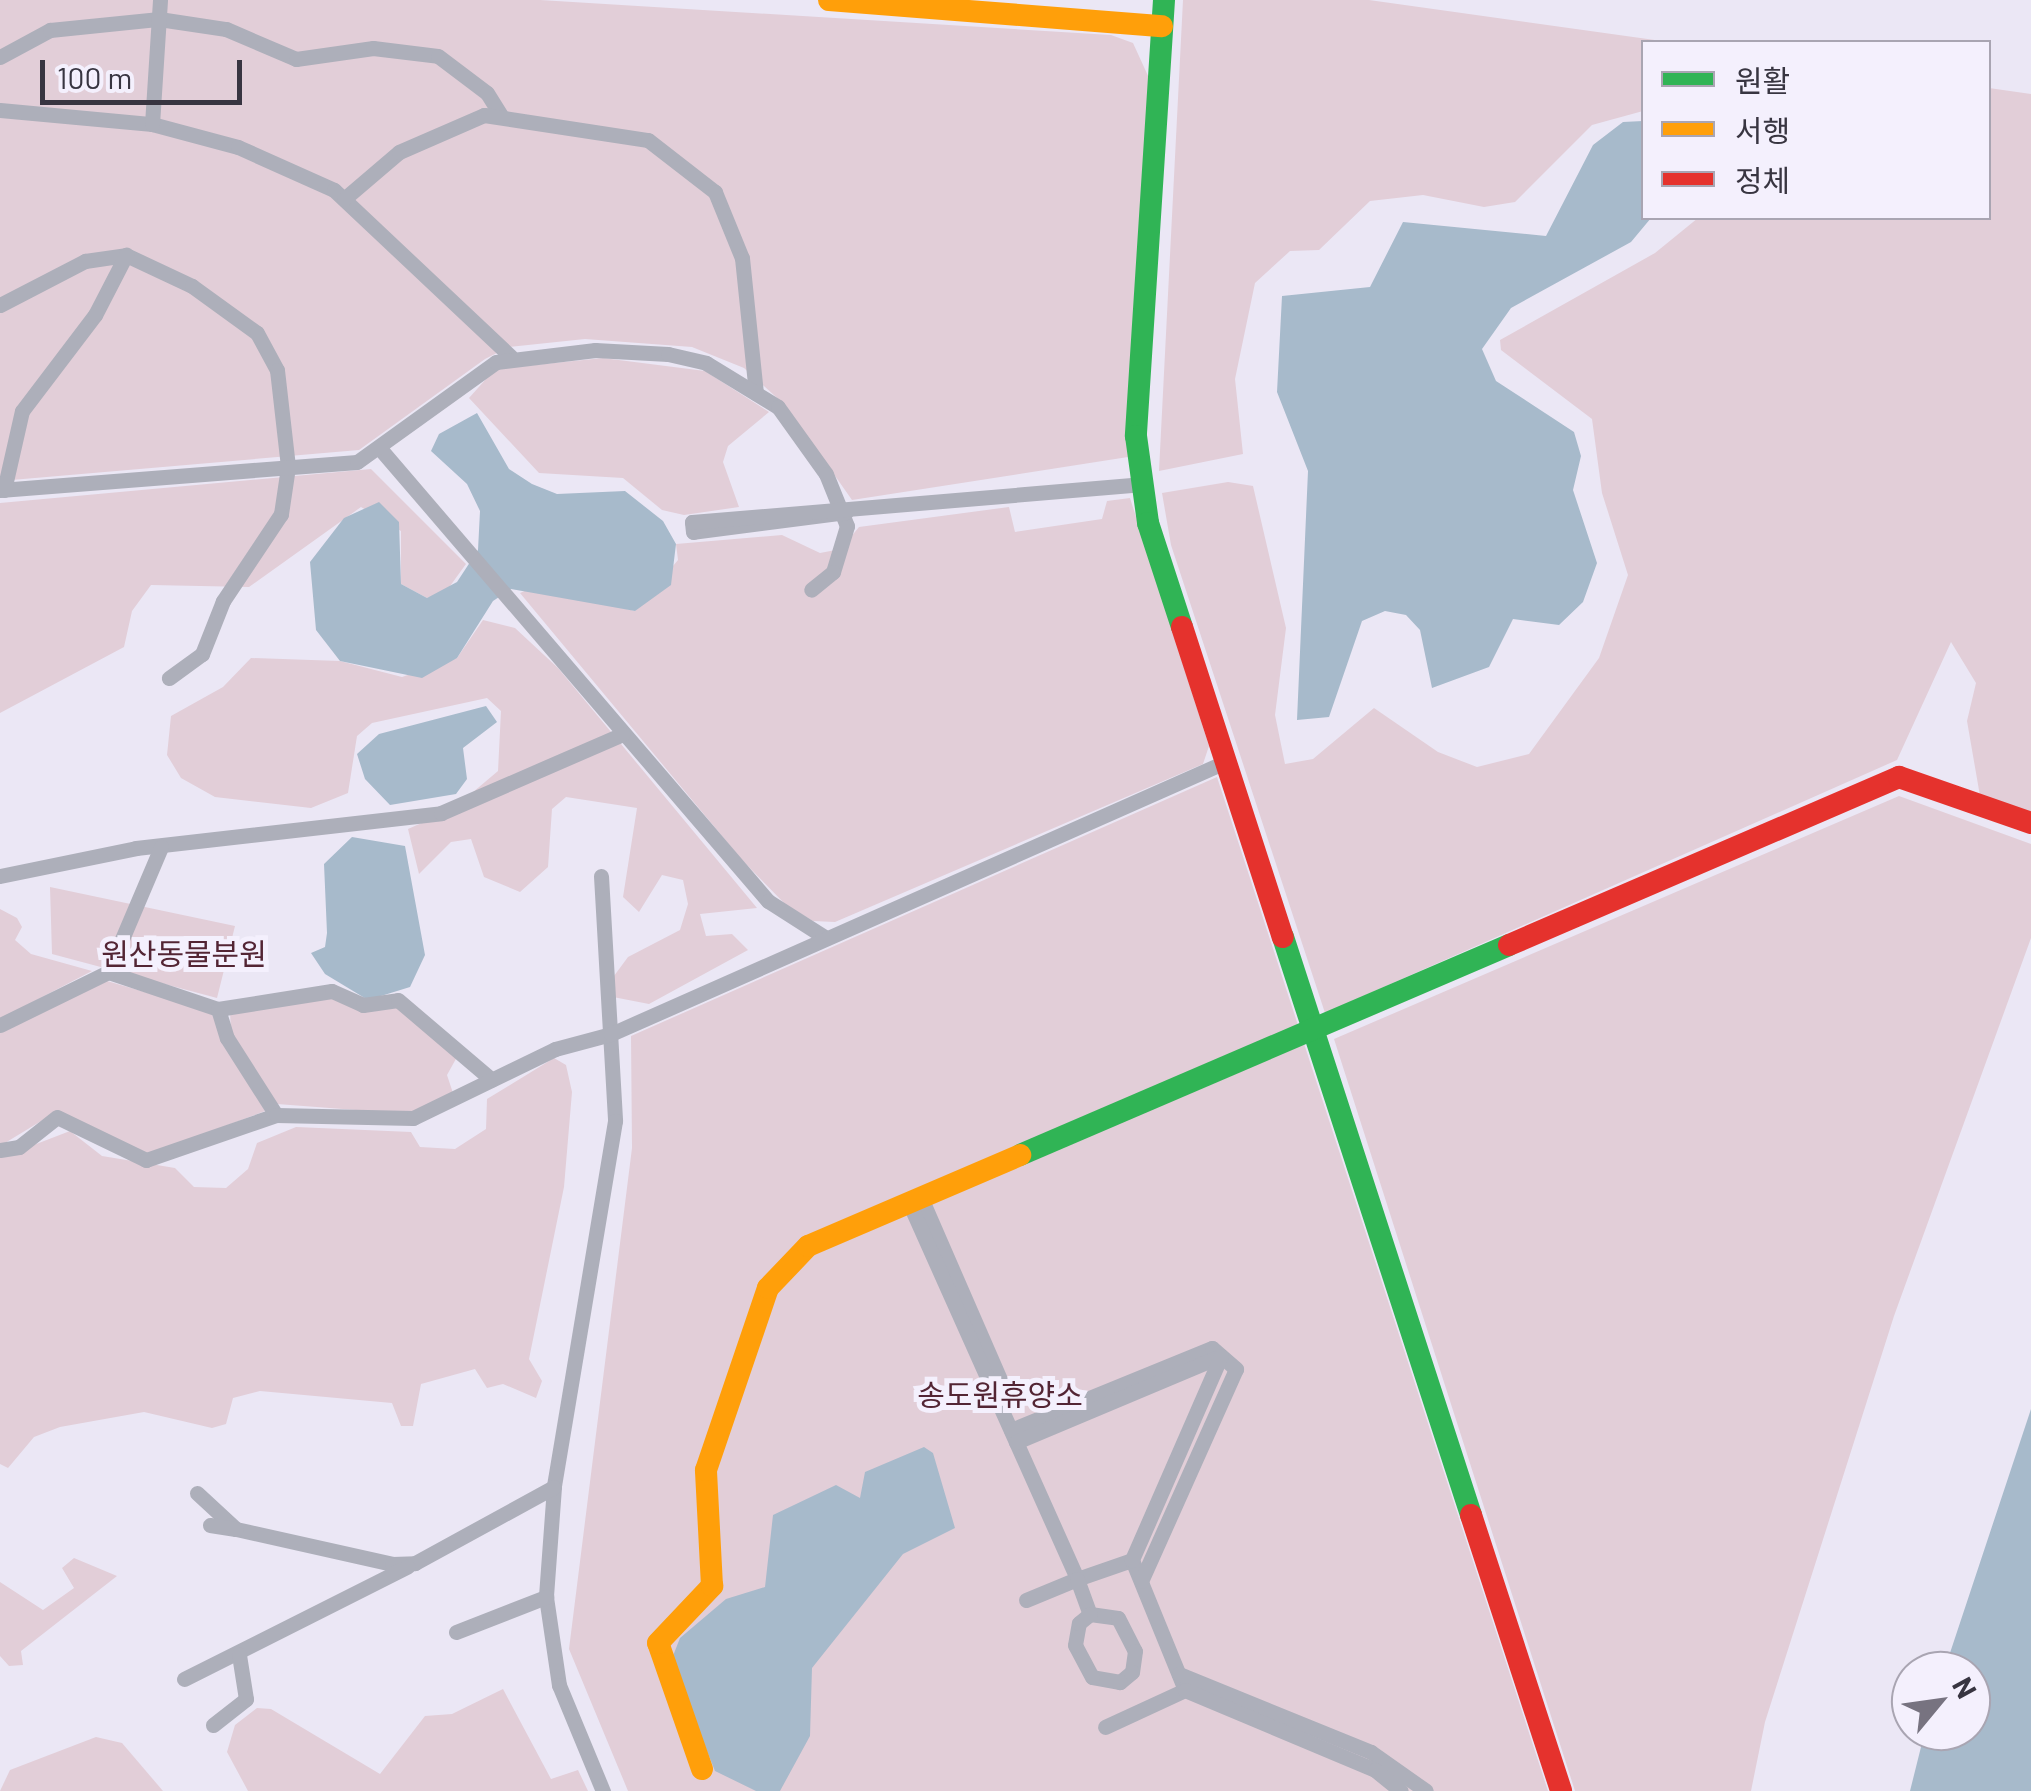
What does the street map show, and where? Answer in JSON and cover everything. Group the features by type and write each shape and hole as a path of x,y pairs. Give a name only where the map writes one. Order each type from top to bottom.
{"main road":[{"path":"829,0 1162,26"},
{"path":"1164,0 1136,436 1140,484 1225,762 1561,1791"},
{"path":"702,1769 658,1644 667,1625 712,1586 706,1470 768,1288 808,1246 1898,776 2031,823"}],"street":[{"path":"152,124 160,0"},
{"path":"0,57 50,30 159,19 226,30 296,59 372,48 438,56 486,92 500,114"},
{"path":"0,110 152,124 238,147 344,199 511,358"},
{"path":"344,199 399,152 500,114 648,140 716,192 742,258 756,393"},
{"path":"0,305 85,261 126,255 192,286 258,333 276,370 288,467 280,514 222,601 202,654 169,678"},
{"path":"126,255 95,315 22,411 2,490 357,462 382,451 478,372 511,358 594,350 668,354 706,363 756,393 794,425 846,512 840,556 811,590"},
{"path":"382,451 768,901 826,938"},
{"path":"846,512 822,519 692,532 692,522 846,512 1140,484"},
{"path":"0,876 161,847 441,813 624,734"},
{"path":"0,1150 19,1147 57,1117 122,1153 154,1159 276,1116 413,1118 555,1049 611,1034 1225,762"},
{"path":"0,1026 108,972 161,847"},
{"path":"600,876 615,1121 606,1199 554,1487 546,1597 560,1685 604,1791"},
{"path":"108,972 218,1008 332,991 364,1004 398,1000 492,1080"},
{"path":"218,1008 227,1038 276,1116"},
{"path":"916,1202 1018,1434 1090,1614"},
{"path":"1018,1434 1222,1356"},
{"path":"1222,1356 1132,1560 1186,1690 1374,1770 1401,1791"},
{"path":"1141,1581 1236,1369 1222,1356"},
{"path":"184,1679 415,1563 554,1487"},
{"path":"197,1492 236,1529"},
{"path":"210,1525 366,1564 415,1563"},
{"path":"1026,1600 1132,1560"},
{"path":"456,1632 546,1597"},
{"path":"1090,1614 1112,1614 1129,1637 1134,1665 1120,1682 1098,1681 1075,1661 1076,1630 1090,1614"},
{"path":"1129,1637 1159,1624"},
{"path":"212,1725 246,1700 239,1654"},
{"path":"1179,1674 1371,1752 1426,1791"},
{"path":"1120,1682 1134,1714"},
{"path":"1105,1728 1186,1690"}],"green space":[{"path":"0,0 540,0 1111,35 1133,43 1149,78 1128,457 852,500 786,406 744,368 692,347 585,339 509,347 485,359 359,450 0,481"},
{"path":"1183,0 1369,0 1655,40 1641,40 1641,112 1592,125 1515,202 1484,207 1423,195 1370,201 1319,250 1290,251 1255,283 1235,379 1243,454 1159,471"},
{"path":"1991,88 2031,94 2031,815 1980,796 1967,721 1976,683 1951,642 1897,760 1325,1013 1171,545 1162,493 1228,482 1253,486 1286,628 1275,715 1285,764 1313,759 1374,708 1438,752 1477,767 1529,754 1599,658 1628,575 1602,493 1592,419 1501,350 1500,340 1655,253 1696,220 1991,220"},
{"path":"603,358 705,371 769,412 728,446 723,462 739,507 684,515 662,510 623,478 539,473 469,398 495,369"},
{"path":"371,469 466,564 445,593 427,598 401,584 401,531 361,507 249,587 151,585 132,611 124,647 0,713 0,503"},
{"path":"1130,498 1209,746 1203,764 835,922 813,921 786,905 742,860 520,593 534,587 635,611 678,560 676,544 782,535 820,553 841,549 859,527 1009,507 1015,532 1102,519 1107,501"},
{"path":"483,620 515,628 558,668 757,908 700,914 706,936 732,934 748,950 649,1004 613,997 611,980 628,957 680,930 688,904 683,880 662,875 639,912 623,897 637,808 566,797 552,809 548,867 520,892 484,877 471,839 451,842 419,874 408,829 453,809 498,771 501,711 487,698 372,723 357,736 348,793 311,808 215,797 181,778 167,755 171,716 223,687 251,658 340,661 402,677 457,658"},
{"name":"송도원휴양소","path":"1217,777 1548,1791 628,1791 569,1649 632,1148 631,1036"},
{"path":"1899,796 2031,844 2031,938 1894,1316 1765,1722 1751,1791 1575,1791 1334,1039"},
{"name":"원산동물분원","path":"50,887 235,926 217,998 52,954"},
{"path":"0,909 17,918 22,927 15,940 31,954 92,971 0,1019"},
{"path":"107,981 210,1011 265,1111 148,1155 56,1112 0,1146 0,1030"},
{"path":"333,995 394,1003 457,1057 447,1075 454,1096 409,1114 277,1104 231,1031 230,1012"},
{"path":"554,1058 566,1065 572,1092 564,1187 529,1359 542,1381 536,1398 503,1384 487,1388 475,1369 421,1384 413,1426 401,1426 392,1403 260,1391 233,1398 226,1424 212,1428 144,1412 60,1427 34,1437 8,1468 0,1464 0,1158 70,1131 102,1156 175,1168 194,1187 226,1188 248,1169 257,1143 296,1127 411,1132 420,1147 455,1149 486,1129 487,1099"},
{"path":"74,1558 117,1576 21,1651 23,1665 9,1666 0,1656 0,1582 43,1610 74,1588 62,1568"},
{"path":"503,1689 551,1779 578,1770 588,1791 248,1791 227,1752 235,1725 257,1708 271,1709 380,1774 425,1716 452,1714"},
{"path":"96,1737 122,1743 163,1791 0,1791 10,1770"}],"water":[{"path":"1641,121 1641,220 1649,220 1631,242 1511,308 1482,349 1496,381 1574,432 1581,456 1573,490 1597,563 1583,602 1559,625 1513,619 1489,667 1432,688 1420,630 1406,615 1385,611 1362,621 1329,717 1297,720 1308,471 1277,392 1282,296 1370,287 1403,222 1546,236 1593,145 1623,122"},
{"path":"477,413 509,469 532,484 557,494 625,491 663,521 676,544 671,585 635,611 511,589 493,601 457,658 422,678 340,661 316,630 310,562 344,518 379,502 399,522 401,584 427,598 457,582 478,550 480,511 467,484 431,451 439,434"},
{"path":"486,706 497,722 463,748 467,779 456,794 390,805 365,779 357,754 379,734"},
{"path":"352,837 405,846 425,955 410,987 368,1000 325,974 311,953 325,947 324,864"},
{"path":"2031,1409 2031,1791 1910,1791 1920,1751 1991,1751 1991,1651 1951,1651"},
{"path":"924,1447 933,1453 955,1528 903,1554 812,1668 810,1736 780,1791 756,1791 715,1771 671,1661 680,1638 726,1599 765,1587 773,1515 836,1485 860,1498 865,1472"}],"traffic: fast":[{"path":"1164,0 1136,436 1148,523 1182,627"},
{"path":"1283,937 1471,1515"},
{"path":"1020,1155 1509,945"}],"traffic: slow":[{"path":"829,0 1162,26"},
{"path":"702,1769 658,1643 712,1586 706,1470 768,1288 808,1246 1020,1155"}],"traffic: jam":[{"path":"1182,627 1283,937"},
{"path":"1509,945 1899,777 2031,823"},
{"path":"1471,1515 1561,1791"}]}
